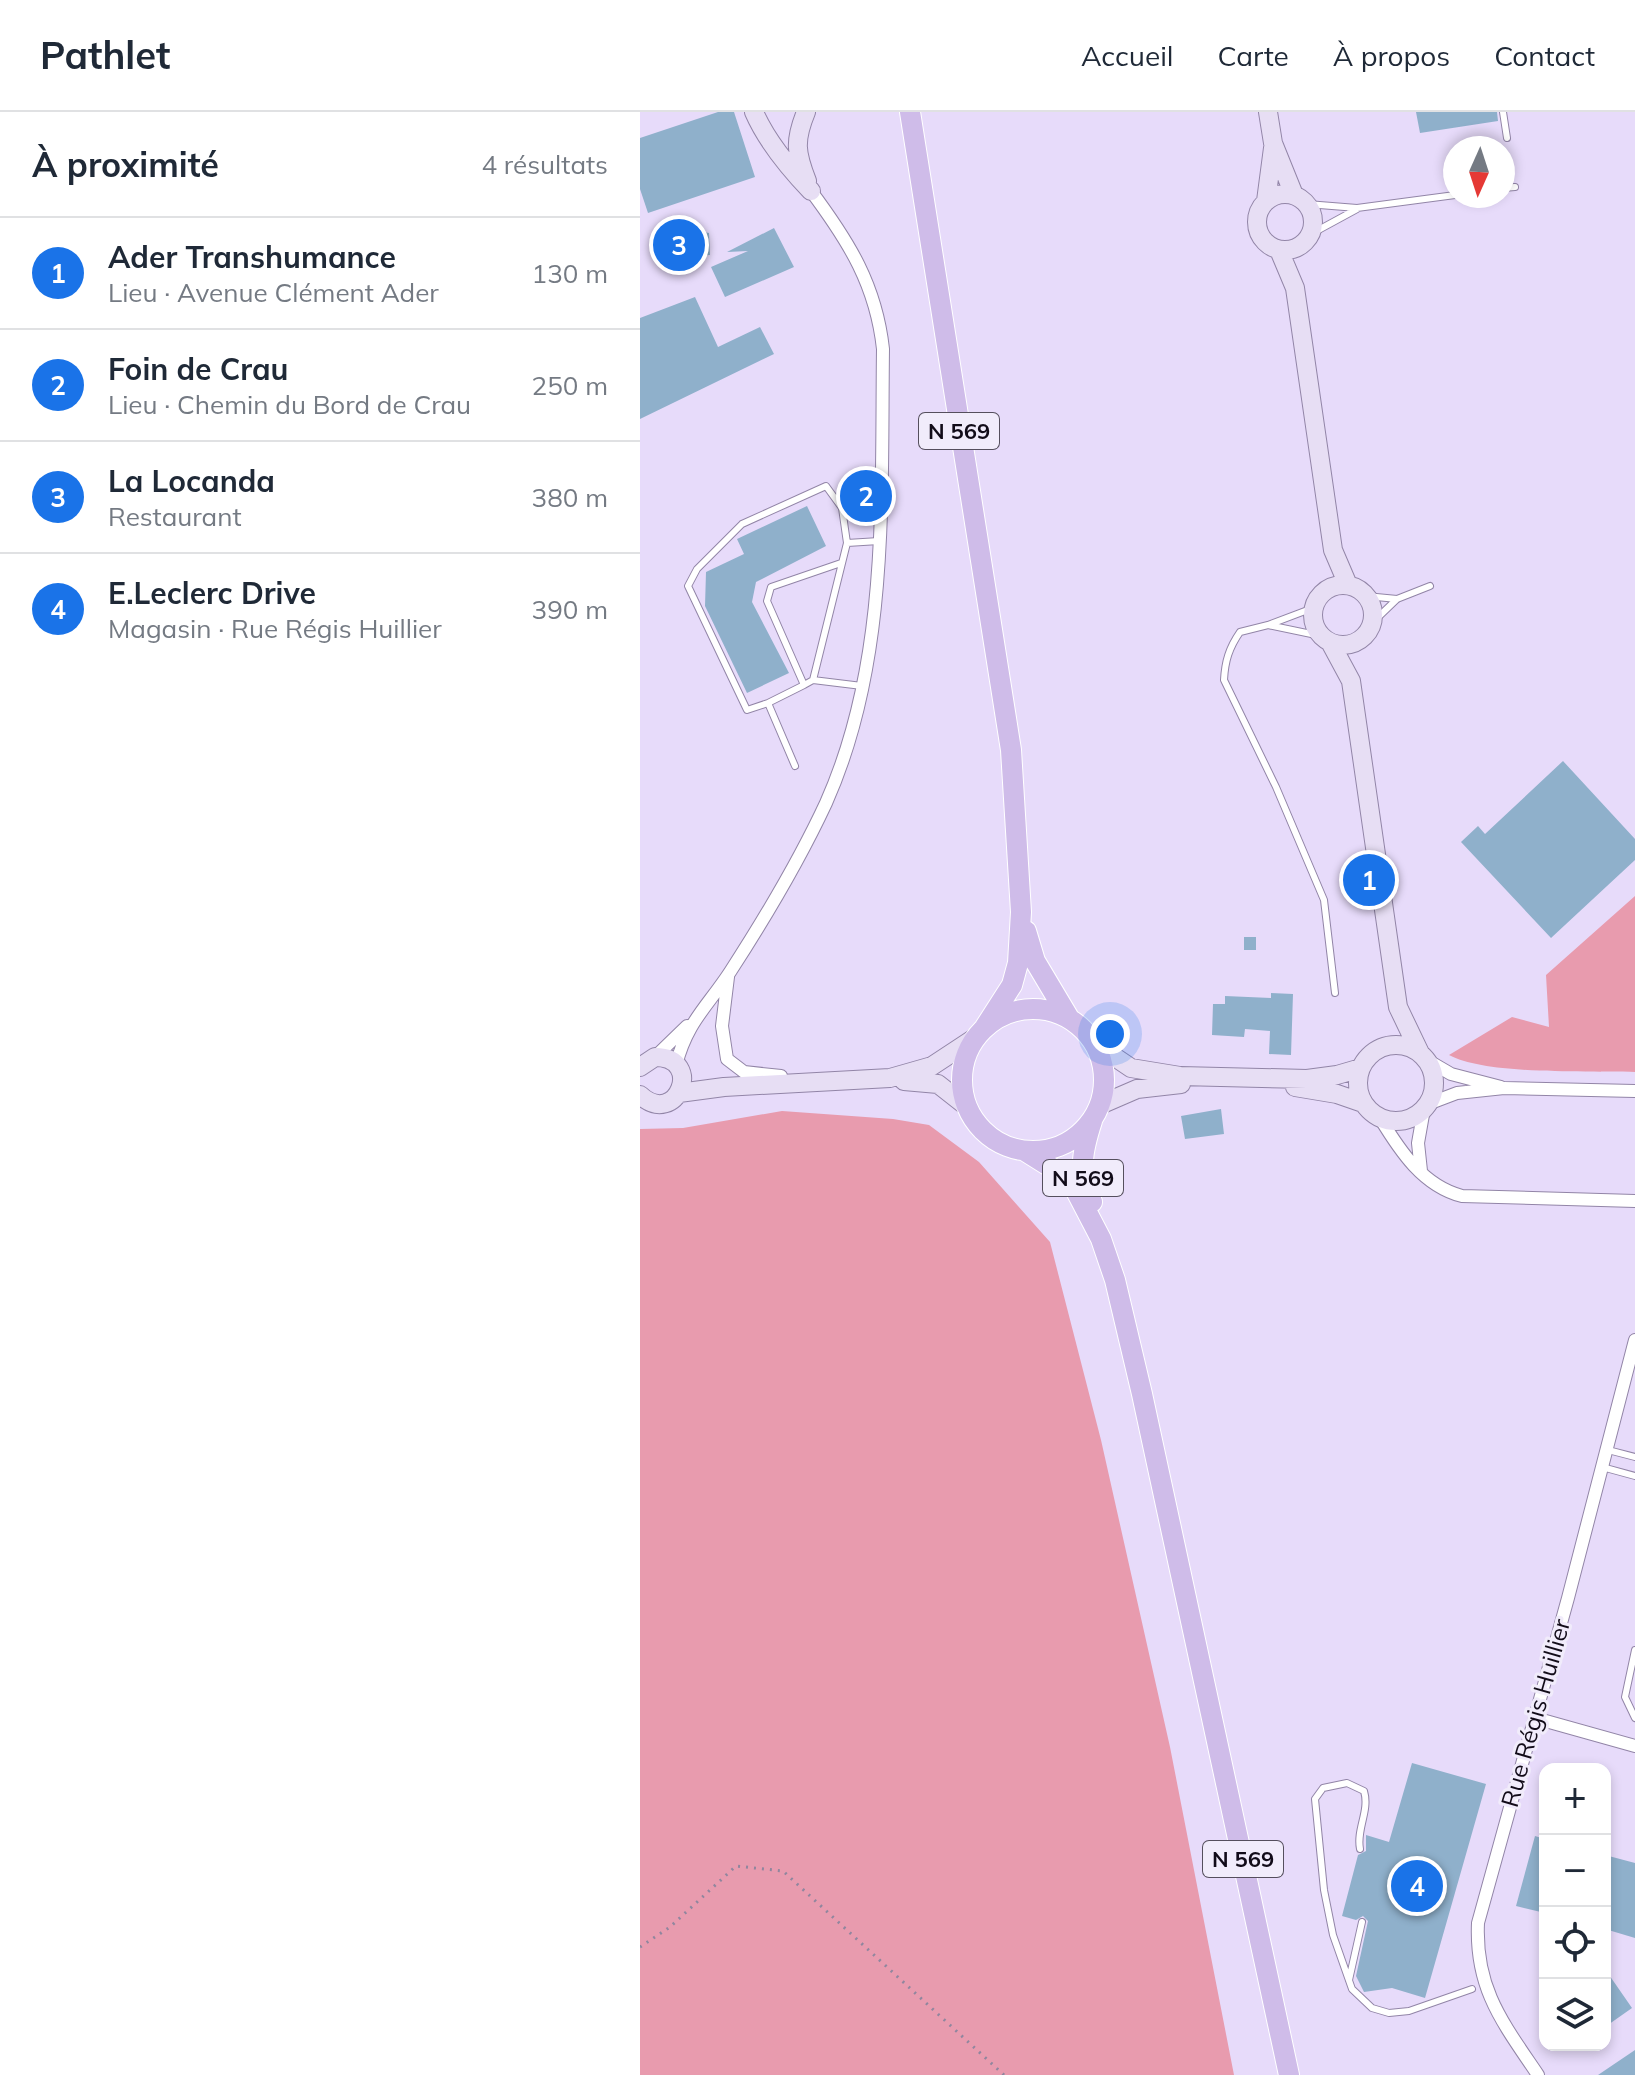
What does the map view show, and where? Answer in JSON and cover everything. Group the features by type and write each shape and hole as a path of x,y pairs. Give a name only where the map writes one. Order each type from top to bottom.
{"main road":[{"name":"N 569","path":"910,112 1011,750 1021,912 1014,979 981,1032"},
{"name":"N 569","path":"1021,912 1031,952 1069,1018"},
{"path":"1017,1010 1053,1011 1069,1018 1094,1043 1104,1076 1097,1111 1081,1133 1064,1144 1045,1150 1025,1151 1006,1146 976,1123 966,1106 961,1078 968,1050 981,1032 1000,1016 1017,1010"},
{"name":"N 569","path":"1097,1111 1084,1146 1081,1169 1115,1280 1142,1394 1289,2075"},
{"name":"N 569","path":"1025,1151 1068,1180 1101,1239"}],"street":[{"path":"648,1062 692,1021 729,974 789,874 825,803 844,755 862,686 875,605 883,364 879,317 869,284 851,248 811,191 777,152 754,112"},
{"path":"806,112 796,135 800,164 811,191"},
{"path":"1268,112 1273,143 1266,201 1257,216 1259,234 1279,250 1293,249 1306,240"},
{"path":"1273,143 1313,218 1295,288"},
{"path":"1266,201 1279,194 1301,200"},
{"path":"1279,250 1295,288 1333,550 1348,585"},
{"path":"1333,550 1324,591 1313,608 1312,618 1351,681 1398,1007 1434,1078 1418,1143 1421,1171"},
{"path":"1324,591 1348,585 1366,596 1371,604 1368,629 1351,681"},
{"path":"1325,639 1348,645 1368,629"},
{"path":"729,974 722,1026 727,1059 744,1072 794,1076 816,1082"},
{"path":"1381,1048 1398,1007"},
{"path":"641,1097 658,1104 673,1099 679,1093 682,1083 678,1068 683,1039 692,1021"},
{"path":"890,1078 932,1066 981,1032"},
{"path":"1094,1043 1131,1068 1180,1076 1307,1079 1361,1068"},
{"path":"1363,1103 1359,1091 1361,1068 1381,1048 1401,1045 1451,1074 1504,1088"},
{"path":"648,1062 670,1060 678,1068 724,1087"},
{"path":"679,1093 724,1087 890,1078 938,1084 966,1106"},
{"path":"1097,1111 1137,1089 1177,1084 1290,1087 1337,1094 1363,1103 1380,1118 1408,1160 1437,1187 1462,1196 1635,1201"},
{"path":"1380,1118 1404,1120 1415,1117 1426,1106 1457,1093 1504,1088 1635,1091"},
{"name":"Rue Régis Huillier","path":"1538,2075 1485,1990 1477,1948 1478,1923 1635,1340"},
{"path":"1535,1718 1635,1746"}],"lane":[{"path":"1503,112 1507,136"},
{"path":"1301,200 1357,208 1443,197"},
{"path":"1306,240 1357,208"},
{"path":"813,680 847,543 842,508 826,486 742,524 697,569 688,586 747,710 813,680 862,686"},
{"path":"847,543 879,541"},
{"path":"804,685 767,601 771,587 841,563"},
{"path":"1368,629 1397,599 1430,586"},
{"path":"1366,596 1397,599"},
{"path":"1313,608 1240,632 1225,661 1224,680 1276,787 1324,900 1335,993"},
{"path":"1268,625 1325,639"},
{"path":"768,703 795,766"},
{"path":"1607,1450 1635,1457"},
{"path":"1602,1467 1635,1476"},
{"path":"1635,1650 1625,1697 1635,1718"},
{"path":"1360,1849 1358,1839 1367,1800 1364,1791 1347,1783 1323,1788 1315,1799 1324,1890 1333,1935 1352,1989 1364,2003 1389,2013 1409,2011 1472,1989"},
{"path":"1349,1980 1362,1922"}],"path":[{"path":"640,1947 670,1927 736,1866 783,1871 1004,2075"}],"shaded area":[{"path":"1635,896 1635,1072 1512,1069 1487,1066 1449,1055 1512,1017 1549,1027 1546,975"},
{"path":"782,1111 893,1119 929,1125 979,1162 1050,1242 1101,1440 1170,1747 1234,2075 640,2075 640,1129 683,1128"}],"building":[{"path":"718,112 734,112 755,177 648,213 640,189 640,138"},
{"path":"1416,112 1497,112 1498,121 1420,133"},
{"path":"774,228 794,267 725,297 711,267 748,251 727,252"},
{"path":"709,233 710,255 659,258 656,238"},
{"path":"695,297 718,347 760,327 774,354 640,419 640,318"},
{"path":"807,506 826,546 756,582 752,602 789,673 747,693 705,606 706,572 744,554 737,539"},
{"path":"1563,761 1635,839 1635,860 1551,938 1461,842 1478,826 1485,834"},
{"path":"1244,937 1256,937 1256,950 1244,950"},
{"path":"1271,993 1293,994 1291,1055 1269,1054 1270,1031 1245,1029 1244,1037 1212,1035 1213,1004 1225,1004 1225,996 1271,998"},
{"path":"1221,1109 1224,1134 1185,1139 1181,1116"},
{"path":"1412,1763 1486,1784 1425,1998 1392,1988 1364,1992 1356,1976 1368,1921 1363,1916 1356,1920 1342,1916 1358,1855 1366,1851 1366,1835 1389,1842"},
{"path":"1535,1836 1539,1837 1539,1912 1516,1906"},
{"path":"1611,1857 1635,1863 1635,1938 1611,1931"},
{"path":"1611,1978 1632,2008 1611,2023"},
{"path":"1635,2050 1635,2075 1598,2075"}],"place":[{"name":"La Locanda","path":"679,245"},
{"name":"Foin de Crau","path":"866,496"},
{"name":"Ader Transhumance","path":"1369,880"},
{"name":"E.Leclerc Drive","path":"1417,1886"}]}
